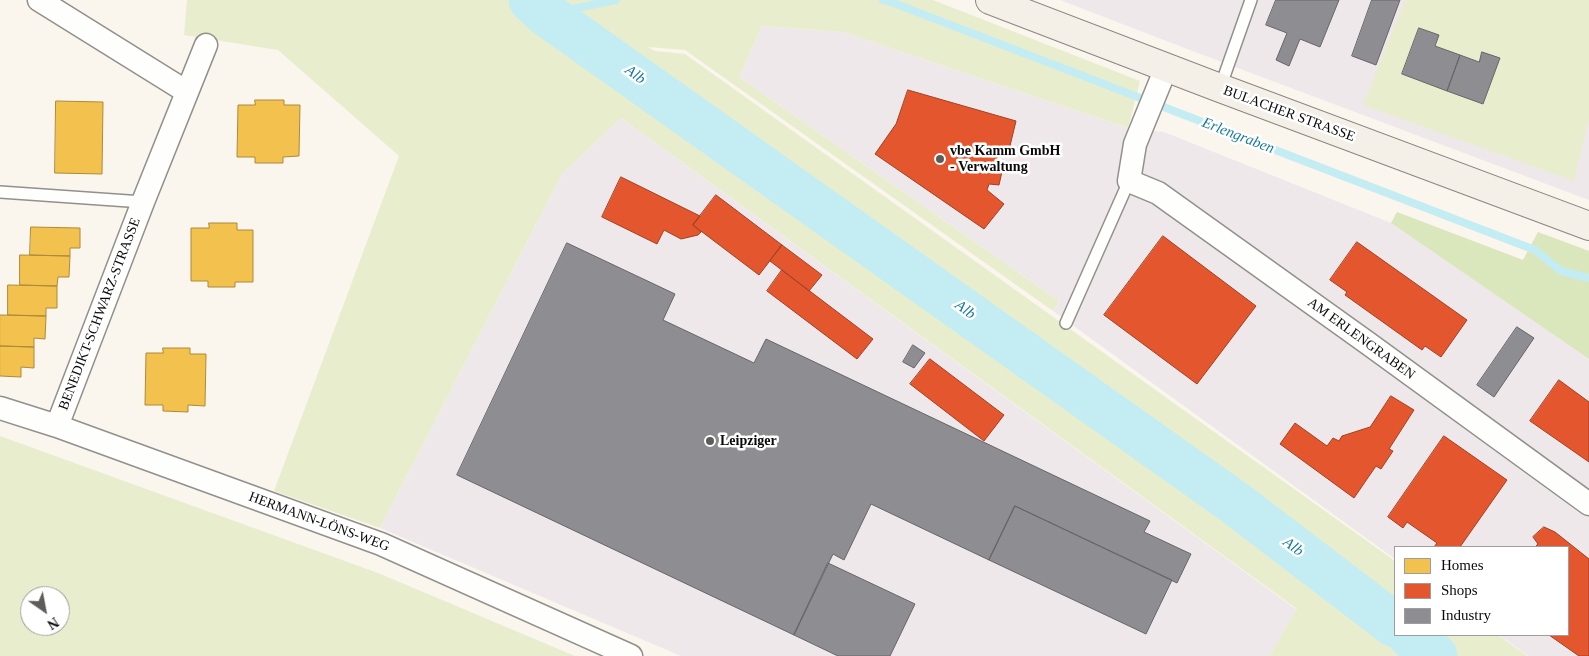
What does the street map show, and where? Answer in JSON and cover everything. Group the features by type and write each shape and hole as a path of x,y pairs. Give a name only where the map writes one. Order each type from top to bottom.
{"street":[{"path":"39,0 187,92"},
{"name":"BULACHER STRASSE","path":"1002,2 1162,79 1220,88 1589,226"},
{"name":"BENEDIKT-SCHWARZ-STRASSE","path":"57,426 206,45"},
{"path":"1129,181 1135,144 1162,79"},
{"name":"AM ERLENGRABEN","path":"1129,181 1158,193 1589,504"},
{"name":"HERMANN-LÖNS-WEG","path":"0,408 57,426 381,544 631,656"}],"lane":[{"path":"1220,88 1251,0"},
{"path":"1066,324 1129,181"},
{"name":"BENEDIKT-SCHWARZ-STRASSE","path":"0,192 143,202"}],"shaded area":[{"path":"1060,0 1589,0 1589,200 1182,47"},
{"path":"762,26 843,32 1128,128 1164,132 1391,223 1589,359 1589,656 1528,656 1500,636 1569,636 1569,546 1394,546 1394,558 1053,311 1059,301 739,77"},
{"path":"621,118 1297,610 1269,656 681,656 380,528 562,174"}],"green space":[{"path":"187,0 933,0 1140,81 1128,128 843,32 762,26 739,77 1059,301 1053,311 685,50 648,47 655,51 685,54 1394,560 1394,636 1499,636 1527,656 1269,656 1297,609 621,118 562,174 380,528 274,491 399,156 278,50 184,35"},
{"path":"1405,0 1589,0 1589,119 1574,181 1363,105"},
{"path":"1397,212 1523,260 1538,232 1589,251 1589,359 1391,223"},
{"path":"0,436 378,573 575,656 0,656"}],"building: Homes":[{"path":"255,100 284,100 284,105 300,105 299,156 283,157 283,163 255,163 255,157 237,157 238,105 255,105"},
{"path":"56,101 103,102 102,174 55,173"},
{"path":"209,223 237,223 237,230 253,230 253,282 235,282 235,287 208,287 208,281 191,281 191,228 209,228"},
{"path":"31,227 80,228 80,248 70,248 70,256 30,255"},
{"path":"20,255 70,256 69,277 58,277 57,286 20,285"},
{"path":"8,285 57,286 57,308 46,308 46,316 8,315"},
{"path":"0,315 46,316 45,339 34,338 34,347 0,346"},
{"path":"0,346 34,347 34,368 21,367 21,377 0,376"},
{"path":"163,348 190,348 190,354 206,354 205,406 188,405 188,412 163,411 163,405 145,405 146,353 163,353"}],"building: Shops":[{"name":"vbe Kamm GmbH - Verwaltung","path":"908,90 1016,121 1008,154 999,151 995,164 1003,167 999,185 989,184 987,190 1004,204 984,229 875,154 896,124"},
{"path":"621,177 700,216 693,225 701,232 698,235 681,239 664,230 657,244 602,217"},
{"path":"716,195 782,245 759,275 693,225"},
{"path":"1163,236 1256,306 1197,384 1104,315"},
{"path":"1357,242 1467,320 1441,357 1425,346 1422,350 1345,295 1347,292 1330,280"},
{"path":"782,245 822,275 809,291 770,261"},
{"path":"782,270 873,339 857,359 767,291"},
{"path":"930,359 1004,415 984,441 910,384"},
{"path":"1559,380 1589,402 1589,462 1530,421"},
{"path":"1391,396 1414,410 1389,449 1393,451 1381,469 1376,466 1354,498 1280,444 1295,423 1327,446 1333,438 1339,441 1342,436 1370,427"},
{"path":"1444,436 1507,480 1461,546 1435,546 1437,543 1407,522 1403,528 1388,517"},
{"path":"1544,527 1555,532 1589,559 1589,656 1579,656 1550,636 1569,636 1569,546 1536,546 1538,544 1533,537"}],"building: Industry":[{"path":"1276,0 1339,0 1320,47 1300,39 1289,66 1276,60 1287,33 1266,25"},
{"path":"1372,0 1400,0 1376,65 1352,56"},
{"path":"1419,28 1439,35 1435,46 1460,55 1447,91 1402,74"},
{"path":"1482,52 1500,58 1483,104 1447,91 1460,55 1479,62"},
{"path":"567,243 675,294 663,320 754,363 766,339 1150,521 1144,532 1191,554 1177,583 1015,506 989,560 871,504 844,560 833,554 794,635 457,475"},
{"path":"1517,327 1534,338 1494,397 1477,385"},
{"path":"913,345 925,353 914,368 903,362"},
{"path":"1015,506 1172,580 1146,634 989,560"},
{"path":"828,563 915,604 890,656 838,656 794,635"}],"waterway":[{"name":"Alb","path":"531,0 546,14 1235,503 1394,624"},
{"name":"Erlengraben","path":"546,14 616,0"},
{"name":"Erlengraben","path":"883,0 1535,250 1561,271 1589,278"},
{"name":"Alb","path":"1410,636 1435,656"}],"place":[{"name":"vbe Kamm GmbH - Verwaltung","path":"940,159"},
{"name":"Leipziger","path":"710,441"}]}
